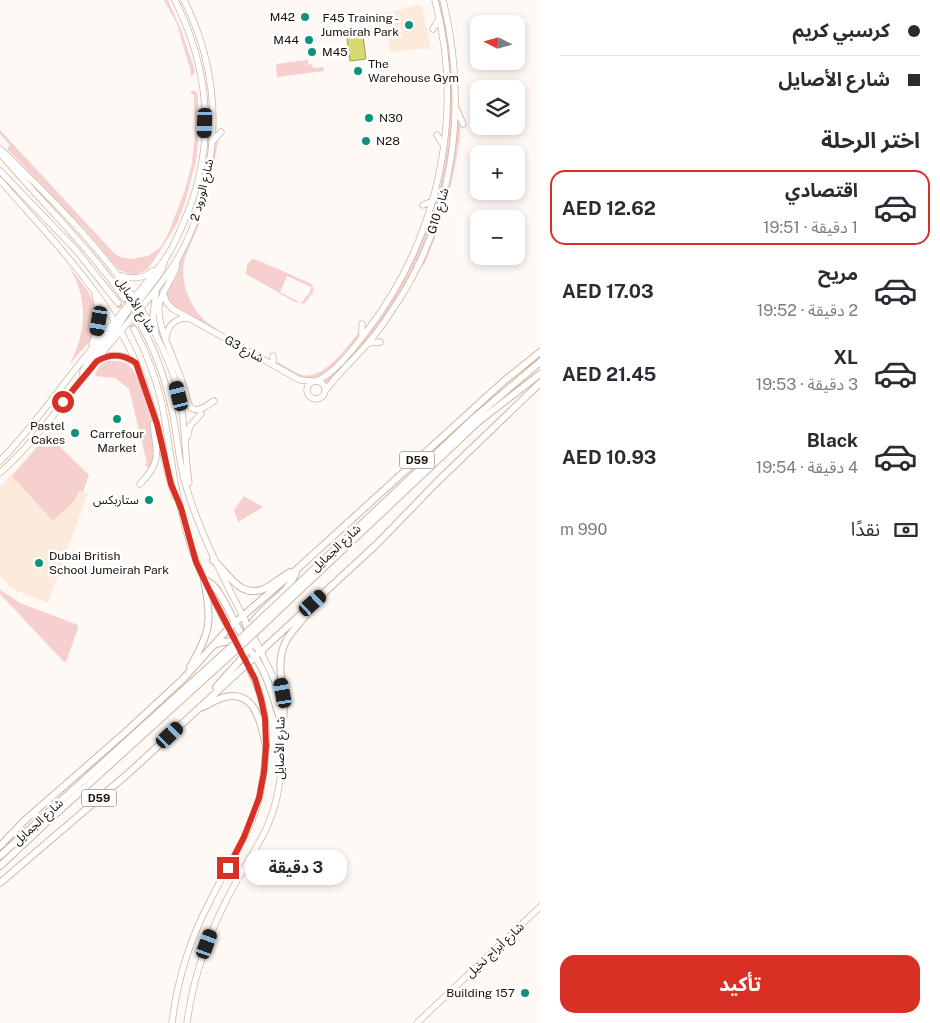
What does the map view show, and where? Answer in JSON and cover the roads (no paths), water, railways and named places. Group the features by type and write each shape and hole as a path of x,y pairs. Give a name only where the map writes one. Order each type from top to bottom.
{"main road":[{"name":"شارع الورود 2","path":"137,304 178,237 197,184 203,154 205,97 200,68 189,31 175,0"},
{"name":"شارع الورود 2","path":"137,304 159,287 188,239 198,212 207,178 213,142 214,107 208,64 198,31 184,0"},
{"name":"G10 شارع","path":"315,381 331,371 362,338 381,312 400,281 419,242 433,201 444,147 448,86 444,48 435,0"},
{"name":"G10 شارع","path":"326,391 368,343 402,296 431,237 440,210 449,173 456,108 453,47 443,0"},
{"path":"433,29 439,19"},
{"path":"456,108 463,124"},
{"path":"213,142 221,132"},
{"path":"437,134 444,147"},
{"name":"شارع الأصايل","path":"0,148 72,221 105,258 137,304 161,346 174,376 179,396 192,503"},
{"name":"شارع الأصايل","path":"0,153 31,190 90,253 124,298"},
{"name":"شارع الأصايل","path":"0,171 72,245 118,303"},
{"name":"شارع الأصايل","path":"0,180 94,291 117,327 136,363 157,424 171,484 181,508"},
{"path":"423,204 433,201"},
{"path":"118,275 130,278 145,276 165,259"},
{"path":"177,260 175,273 163,293 160,303 161,326 180,373 188,404 194,409 199,410 214,401"},
{"path":"159,287 154,300 153,316 161,346"},
{"path":"90,350 99,321 94,291"},
{"name":"G3 شارع","path":"163,293 170,306 188,318 300,380 315,381"},
{"path":"83,378 83,371 86,365 137,304"},
{"path":"0,461 26,433 90,350 117,327 137,304"},
{"path":"166,338 168,329 174,322 188,318"},
{"path":"362,324 362,338"},
{"name":"شارع الأصايل","path":"141,325 155,354 166,387 181,465 192,503 213,560 244,617"},
{"path":"0,473 22,451 97,361 117,327"},
{"name":"شارع الأصايل","path":"134,329 147,356 157,385 190,544 204,580 236,642 246,647"},
{"path":"214,333 224,330"},
{"path":"368,343 380,342"},
{"name":"D59","path":"0,846 182,679 229,628 244,617 499,386 540,352"},
{"path":"97,361 109,355 116,355 136,363"},
{"path":"273,365 274,356"},
{"name":"شارع الجمايل","path":"0,856 45,820 246,641 440,454 474,418 540,362"},
{"name":"شارع الجمايل","path":"440,454 540,374"},
{"name":"G3 شارع","path":"300,380 306,390"},
{"path":"315,381 324,385 326,391 321,398 315,400 310,397 306,390 308,385 315,381"},
{"name":"D59","path":"0,883 131,771 248,664 378,543 436,483 540,383"},
{"path":"140,484 153,469 156,459 152,410"},
{"path":"185,444 190,426 201,414"},
{"path":"213,560 237,585 252,591 262,589 296,570"},
{"path":"248,664 246,647 249,628 257,617 292,581 296,570"},
{"path":"204,580 214,585 236,623 246,647 255,657 270,688 282,725"},
{"path":"182,679 200,651 207,633 209,614 204,580"},
{"path":"282,725 285,709 280,670 281,654 290,634 310,610 313,603"},
{"path":"244,617 249,628"},
{"name":"شارع الأصايل","path":"187,1023 195,983 214,928 267,825 275,804 282,770 281,708 275,681 262,651 249,628"},
{"path":"213,645 224,642 236,642 262,651"},
{"path":"195,711 246,647"},
{"name":"شارع الأصايل","path":"172,1023 186,957 200,921 252,820 259,798 266,746 265,718 261,699 248,664"},
{"path":"195,711 228,696 241,698 247,701 257,712 266,746"},
{"name":"شارع الجمايل","path":"0,866 45,820"},
{"name":"شارع أبراج نخيل","path":"415,1023 540,908"}],"tunnel":[{"path":"124,298 141,325"},
{"path":"118,303 134,329"}],"place":[{"name":"M42","path":"305,17"},
{"name":"F45 Training - Jumeirah Park","path":"409,25"},
{"name":"M44","path":"309,40"},
{"name":"M45","path":"312,52"},
{"name":"The Warehouse Gym","path":"358,71"},
{"name":"N30","path":"369,118"},
{"name":"N28","path":"366,141"},
{"name":"Carrefour Market","path":"117,419"},
{"name":"Pastel Cakes","path":"75,433"},
{"name":"ستاربكس","path":"149,500"},
{"name":"Dubai British School Jumeirah Park","path":"39,563"},
{"name":"Building 157","path":"525,993"}]}
